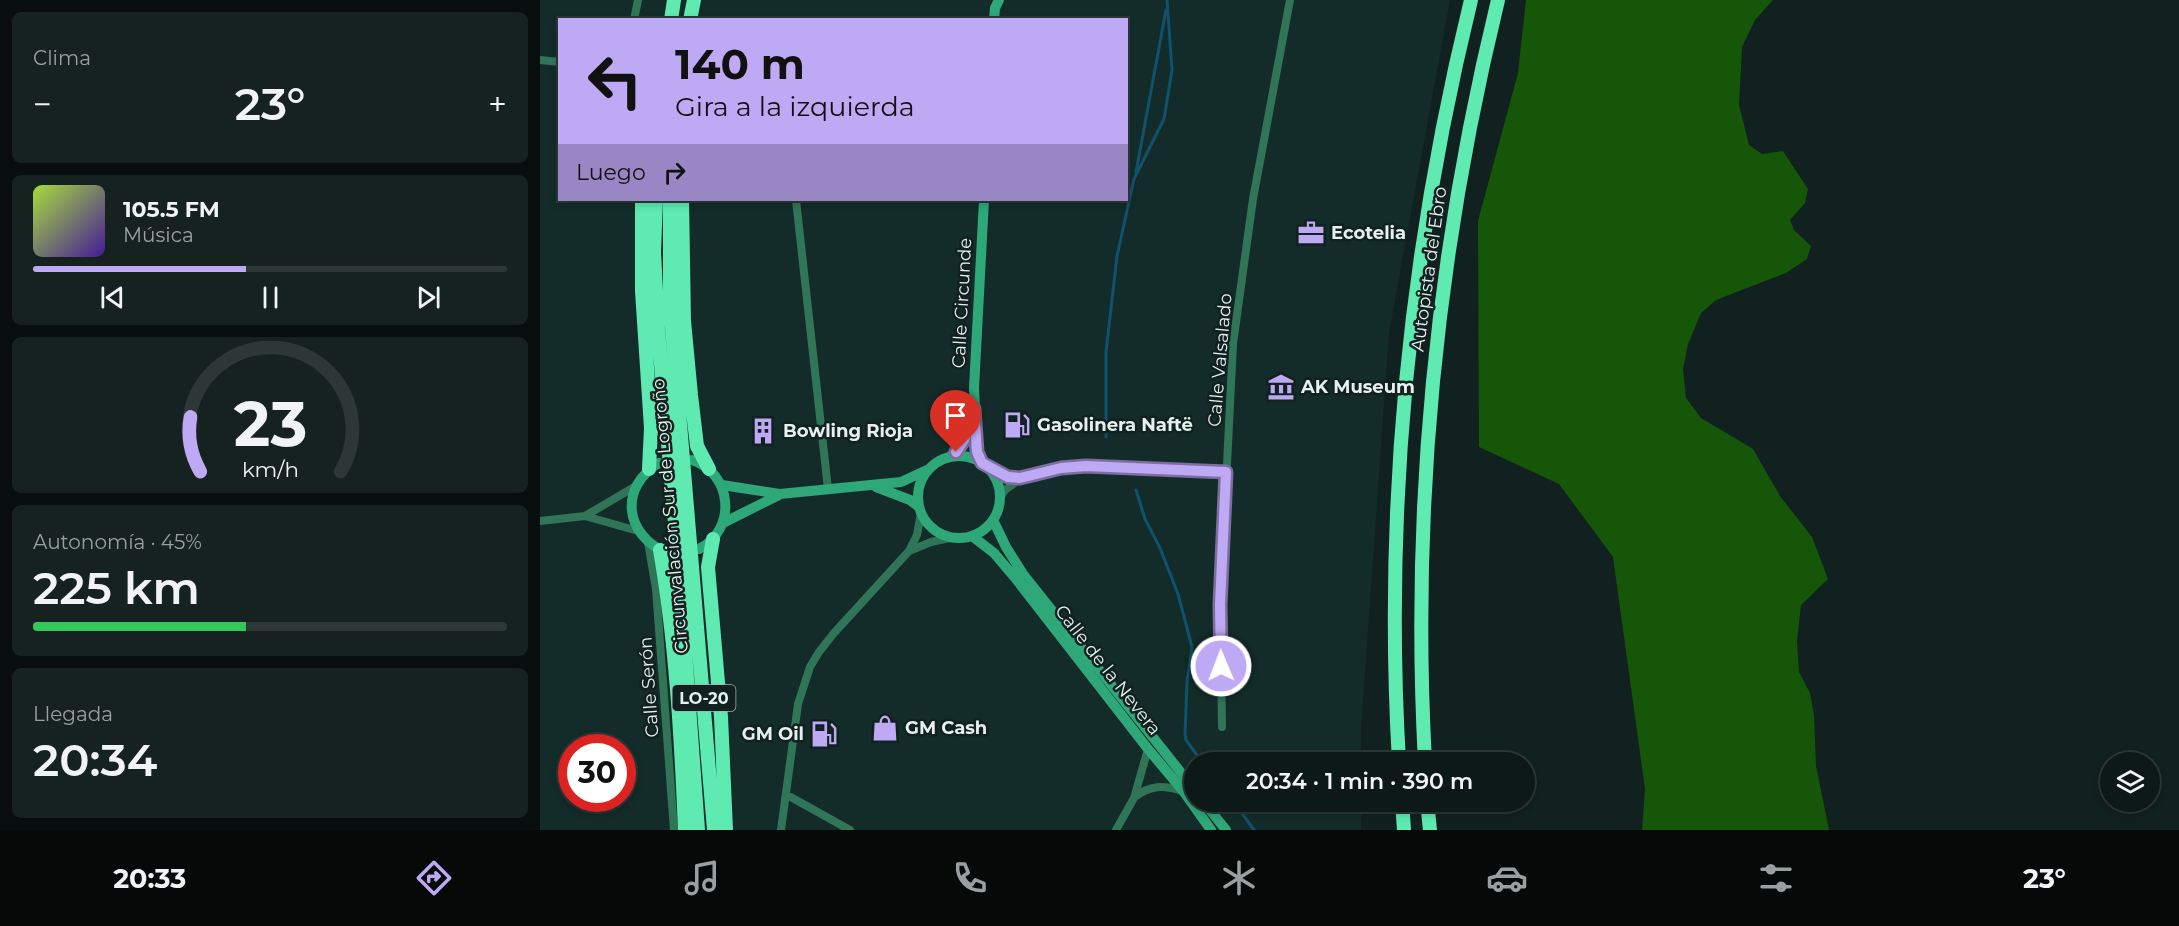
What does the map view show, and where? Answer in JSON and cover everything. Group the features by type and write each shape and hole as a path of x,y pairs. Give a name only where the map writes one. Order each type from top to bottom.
{"highway":[{"path":"671,18 674,0"},
{"name":"Autopista del Ebro","path":"1399,752 1395,602 1402,421 1414,309 1430,200 1446,110 1471,0"},
{"name":"Autopista del Ebro","path":"1425,752 1421,670 1421,580 1430,398 1453,217 1471,118 1498,0"},
{"path":"642,201 642,291 654,466"},
{"name":"Circunvalación Sur de Logroño","path":"656,201 654,252 667,443 686,567 714,830"},
{"name":"Circunvalación Sur de Logroño","path":"670,201 670,304 682,443 698,830"},
{"path":"682,201 684,321 690,395 697,446 709,469"},
{"path":"713,539 708,567 721,717 726,830"},
{"path":"658,548 666,589 674,661 685,830"},
{"path":"1403,812 1404,830"},
{"path":"1428,812 1430,830"}],"main road":[{"name":"Calle Circunde","path":"984,201 974,409 977,452 985,465"},
{"name":"Calle Circunde","path":"949,457 956,452 964,440 974,409"},
{"path":"870,485 910,500 933,529 945,536 972,536 984,530 993,520 998,509 1000,498 994,476 985,465 972,458 960,456 938,461 922,479 918,490 920,510"},
{"path":"692,460 709,469 722,485 726,498 723,523 713,539 699,549"},
{"path":"654,466 636,486 631,501 638,531 658,548"},
{"path":"722,485 780,494 901,482 929,469"},
{"path":"723,523 780,494"},
{"name":"Calle de la Nevera","path":"993,520 1023,574 1184,783"},
{"name":"Calle de la Nevera","path":"972,536 994,553 1148,749 1184,785"},
{"name":"Calle de la Nevera","path":"1201,812 1211,830"},
{"path":"1212,812 1226,830"}],"street":[{"path":"634,18 638,0"},
{"name":"Calle Valsalado","path":"1222,727 1220,605 1233,344 1253,196 1290,0"},
{"path":"540,60 558,62"},
{"path":"796,201 828,489"},
{"path":"985,465 1002,475 1020,478 1061,468 1086,466 1226,472"},
{"path":"1000,498 1005,490 1020,478"},
{"path":"585,516 636,486"},
{"path":"781,830 796,713 810,667 834,633 909,551 916,535 920,510"},
{"path":"540,521 585,516 638,531"},
{"path":"909,551 931,542 954,537"},
{"name":"Calle Serón","path":"658,548 656,589 674,830"},
{"path":"1116,830 1134,798 1148,749"},
{"path":"1134,798 1158,786 1184,789"},
{"path":"787,795 850,830"}],"shaded area":[{"path":"540,0 1450,0 1389,333 1361,752 1184,752 1184,812 1361,812 1361,830 540,830"}],"green space":[{"path":"1526,0 1773,0 1755,20 1742,47 1739,105 1749,145 1762,154 1783,151 1808,189 1805,203 1790,220 1794,230 1811,246 1807,259 1786,273 1716,300 1701,313 1688,344 1683,369 1686,398 1701,418 1753,449 1780,496 1812,537 1828,579 1801,605 1797,641 1799,672 1810,693 1814,715 1816,766 1829,830 1642,830 1645,789 1613,557 1559,484 1479,447 1478,221 1518,73"}],"waterway":[{"path":"1106,437 1106,352 1117,256 1134,179 1164,119 1172,70 1167,0"},
{"path":"1136,172 1166,10"},
{"path":"1136,490 1145,519 1160,548 1178,594 1192,647 1187,682 1185,734 1186,740 1195,752"},
{"path":"1241,812 1254,830"}],"place":[{"name":"Ecotelia","path":"1311,233"},
{"name":"AK Museum","path":"1281,387"},
{"name":"Gasolinera Naftë","path":"1017,425"},
{"name":"Bowling Rioja","path":"763,431"},
{"name":"GM Cash","path":"885,728"},
{"name":"GM Oil","path":"824,734"}],"route":[{"path":"956,452 964,440 974,409 977,452 982,463 1008,477 1020,478 1061,468 1086,466 1226,472 1220,605 1221,666"}]}
